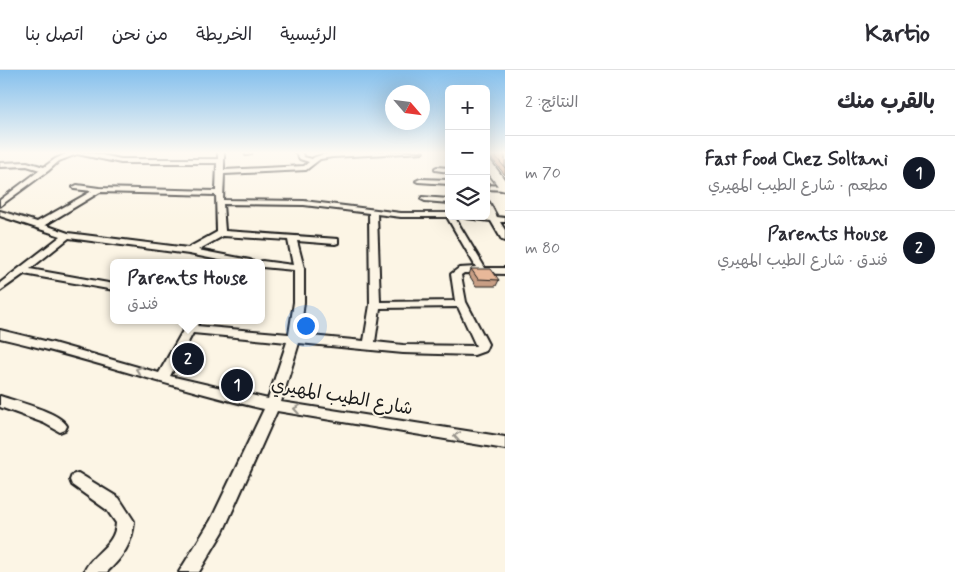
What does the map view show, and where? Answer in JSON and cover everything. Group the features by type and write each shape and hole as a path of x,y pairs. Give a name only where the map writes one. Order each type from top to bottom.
{"main road":[{"path":"496,175 505,188"}],"street":[{"path":"0,204 39,175"},
{"path":"220,175 222,233"},
{"path":"420,181 445,182"},
{"path":"77,187 304,203 401,215 445,216"},
{"path":"490,187 505,188"},
{"path":"37,226 99,190"},
{"path":"425,199 445,201"},
{"path":"369,346 376,305 372,211"},
{"path":"490,212 505,238"},
{"path":"0,213 67,235 189,251 218,259"},
{"path":"490,219 505,220"},
{"path":"451,220 482,270"},
{"path":"189,251 222,233 335,241"},
{"path":"0,288 67,235"},
{"path":"188,572 217,526 273,405 294,338 299,302 299,268 292,238"},
{"path":"265,264 299,268"},
{"path":"163,377 193,325 369,346 446,351 479,350 482,344 461,304 456,286 456,274 462,270 505,272"},
{"path":"22,271 110,286"},
{"path":"376,305 461,304"},
{"name":"شارع الطيب المهيري","path":"0,334 52,344 211,391 273,405 505,443"},
{"path":"0,401 49,419 60,426"},
{"path":"78,480 113,504 125,521 123,540 115,551 93,572"}],"building":[{"path":"471,269 491,269 499,280 478,279"}],"place":[{"name":"Parents House","path":"188,359"},
{"name":"Fast Food Chez Soltani","path":"237,385"}]}
